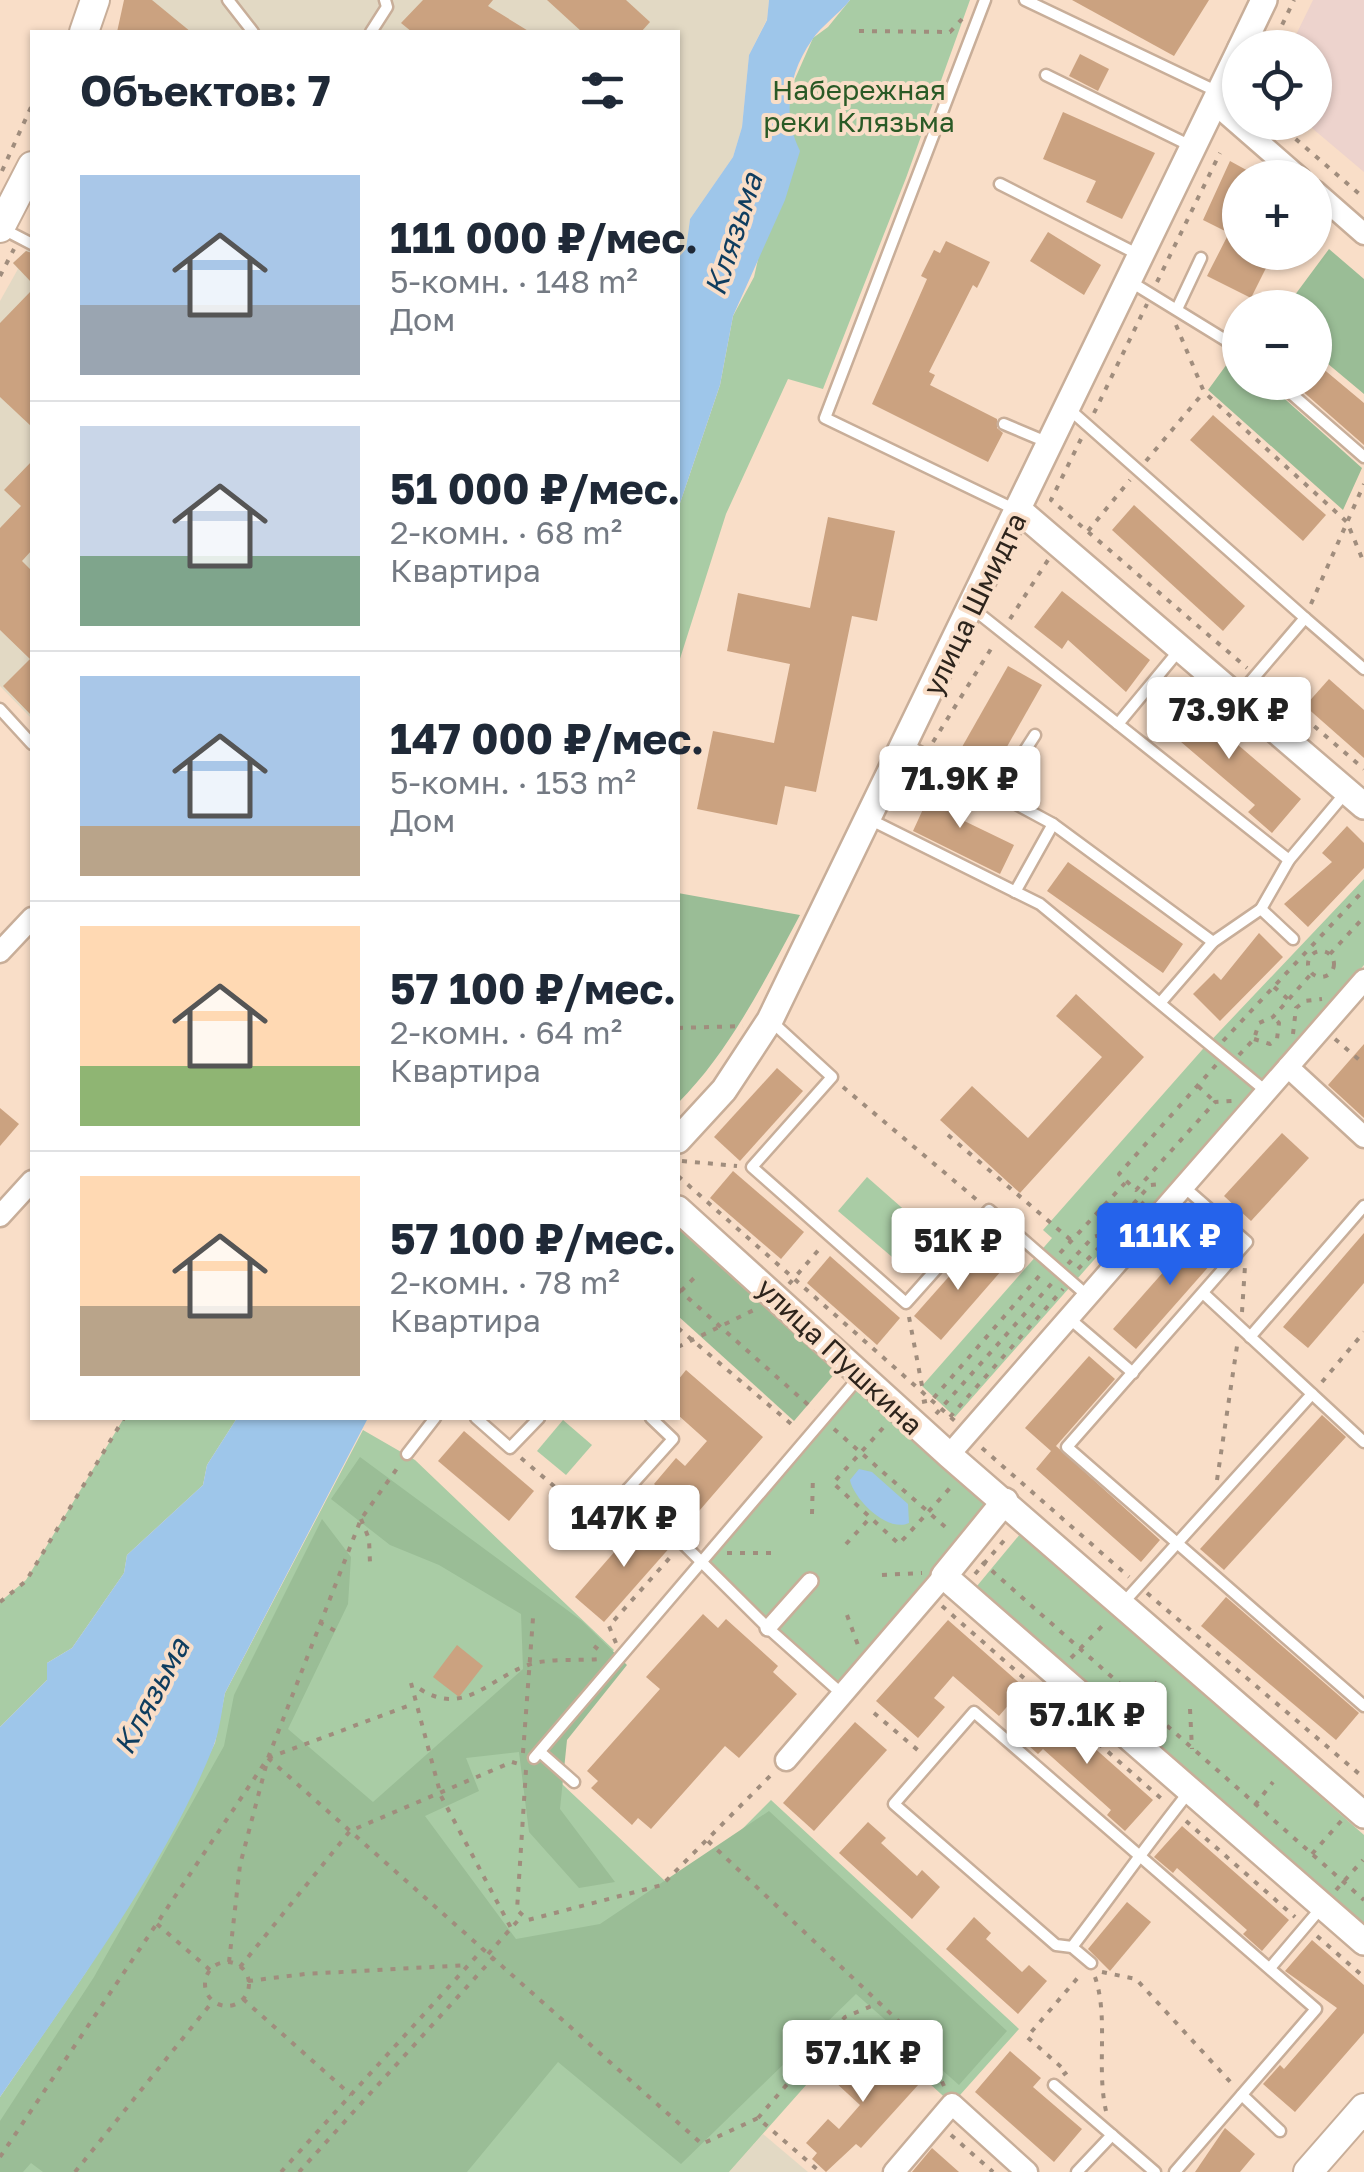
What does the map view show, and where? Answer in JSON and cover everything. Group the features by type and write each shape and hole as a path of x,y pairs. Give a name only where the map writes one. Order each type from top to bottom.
{"main road":[{"path":"85,30 95,0"},
{"path":"5,235 30,171"},
{"path":"1308,2172 1364,2108"}],"street":[{"name":"улица Шмидта","path":"1250,30 1264,0"},
{"name":"улица Шмидта","path":"680,1138 724,1090 868,819 1222,86"},
{"path":"1216,98 1281,160"},
{"path":"1332,206 1364,234"},
{"path":"1020,511 1356,798"},
{"path":"0,952 30,920"},
{"path":"949,1454 1089,1297 1259,1085 1364,980"},
{"path":"1287,1058 1364,1137"},
{"path":"0,1216 30,1183"},
{"name":"улица Пушкина","path":"680,1211 1025,1518"},
{"path":"786,1760 939,1583 1004,1501"},
{"path":"1025,1518 1131,1594 1361,1805"},
{"path":"768,1628 810,1581"},
{"path":"939,1583 1182,1801 1323,1906 1364,1942"},
{"path":"894,2172 952,2104 1027,2172"}],"lane":[{"path":"228,0 251,30"},
{"path":"371,30 386,7 385,0"},
{"path":"986,0 825,418 1020,511"},
{"path":"1025,0 1216,98"},
{"path":"1046,75 1193,148"},
{"path":"1000,184 1142,256"},
{"path":"5,235 30,243"},
{"path":"1172,306 1200,258"},
{"path":"1130,281 1222,338"},
{"path":"1299,400 1364,457"},
{"path":"1069,409 1364,669"},
{"path":"1004,424 1052,444"},
{"path":"971,608 1289,860"},
{"path":"1238,696 1305,618"},
{"path":"1118,724 1182,647"},
{"path":"0,709 30,742"},
{"path":"998,794 1035,735"},
{"path":"905,744 1053,824 1213,942"},
{"path":"1161,1002 1213,942 1261,909 1289,860 1356,798"},
{"path":"868,819 1040,904 1259,1085"},
{"path":"1015,892 1053,824"},
{"path":"1261,909 1294,939"},
{"path":"761,1023 832,1077 752,1167 906,1303 989,1210 1089,1297"},
{"path":"1178,1184 1247,1242 1068,1447 1177,1545 1362,1699"},
{"path":"1250,1337 1364,1206"},
{"path":"1202,1293 1364,1442"},
{"path":"1070,1319 1133,1373"},
{"path":"574,1782 533,1759 861,1374"},
{"path":"1131,1594 1212,1509 1312,1394"},
{"path":"407,1454 432,1420"},
{"path":"478,1420 510,1448 536,1420"},
{"path":"602,1520 673,1438 653,1420"},
{"path":"628,1488 768,1628 842,1694"},
{"path":"1091,1963 1072,1947 1056,1945 894,1804 974,1712 1316,2009 1175,2172"},
{"path":"1072,1947 1128,1874 1139,1852 1182,1801"},
{"path":"1270,1968 1323,1906"},
{"path":"1054,2085 1155,2172"},
{"path":"1242,2095 1280,2131"},
{"path":"1077,2172 1112,2135"}],"path":[{"path":"1280,30 1294,0"},
{"path":"860,30 950,32 968,11"},
{"path":"0,175 30,109"},
{"path":"1297,140 1364,198"},
{"path":"0,276 5,235"},
{"path":"1172,306 1204,392 1347,522 1364,563"},
{"path":"1305,618 1364,484"},
{"path":"1216,1102 1136,1190 1119,1174 1225,1056 1249,1013 1364,890"},
{"path":"1330,954 1364,917"},
{"path":"1320,950 1330,954 1334,963 1330,973 1321,977 1312,974 1307,965 1310,955 1320,950"},
{"path":"1225,1056 1254,1039 1259,1023 1273,1016 1312,974"},
{"path":"1274,987 1288,1000"},
{"path":"1287,1058 1296,1008 1305,1001 1332,996"},
{"path":"1249,1013 1259,1023"},
{"path":"1254,1039 1270,1044 1277,1039 1279,1023 1273,1016"},
{"path":"680,1028 761,1023"},
{"path":"1335,1038 1364,1064"},
{"path":"832,1077 989,1210"},
{"path":"1198,1086 1216,1102 1235,1101 1259,1085"},
{"path":"1232,1112 1259,1085"},
{"path":"948,1135 1072,1240"},
{"path":"680,1161 752,1167"},
{"path":"680,1178 953,1419 1070,1281"},
{"path":"912,1403 932,1400 1126,1181"},
{"path":"941,1408 1092,1237 1108,1233 1150,1186 1178,1184"},
{"path":"1212,1509 1240,1328 1247,1242"},
{"path":"680,1290 695,1276"},
{"path":"680,1292 814,1410"},
{"path":"906,1303 924,1391"},
{"path":"680,1330 794,1430"},
{"path":"1312,1394 1364,1332"},
{"path":"0,1602 26,1580 123,1420"},
{"path":"839,1420 832,1428 958,1537"},
{"path":"883,1428 833,1484 899,1544 950,1488"},
{"path":"977,1443 1131,1594 1364,1778"},
{"path":"510,1448 562,1493 618,1500"},
{"path":"229,1962 240,1865 268,1758 362,1519 407,1454"},
{"path":"812,1514 813,1475"},
{"path":"846,1544 870,1518"},
{"path":"882,1576 939,1583 984,1564 1025,1518"},
{"path":"362,1519 369,1540 370,1563"},
{"path":"609,1626 684,1542"},
{"path":"723,1553 778,1553"},
{"path":"984,1564 1364,1900"},
{"path":"939,1583 1182,1801"},
{"path":"848,1614 861,1654 858,1676"},
{"path":"533,1618 521,1745 533,1759"},
{"path":"319,1622 339,1633"},
{"path":"420,1689 435,1698 464,1700 528,1665 608,1658"},
{"path":"411,1683 440,1796 511,1928"},
{"path":"0,2157 268,1758 414,1703"},
{"path":"1190,1709 1192,1748"},
{"path":"874,1712 932,1762"},
{"path":"268,1758 702,2144 758,2118 845,2017 879,2003"},
{"path":"240,1967 350,1831 440,1796 512,1762 533,1759"},
{"path":"533,1759 519,1840 518,1910 528,1920 662,1884 786,1760"},
{"path":"1254,1805 1273,1782"},
{"path":"1312,1854 1361,1805"},
{"path":"1186,1821 1364,1977"},
{"path":"708,1841 927,2048 952,2104"},
{"path":"1323,1906 1362,1860"},
{"path":"300,2172 523,1915"},
{"path":"157,1924 210,1970"},
{"path":"282,2172 468,1965 488,1954"},
{"path":"229,1962 240,1967 248,1982 243,1998 228,2006 213,2001 205,1986 210,1970 229,1962"},
{"path":"1054,2085 1066,2072 1027,2037 1091,1963"},
{"path":"1091,1963 1108,1977 1136,1979 1242,2095"},
{"path":"1091,1963 1100,1991 1099,2080 1112,2135"},
{"path":"248,1982 305,1974 468,1965"},
{"path":"243,1998 351,2095"},
{"path":"75,2172 213,2001"},
{"path":"758,2118 820,2172"},
{"path":"936,2122 992,2172"}],"shaded area":[{"path":"125,0 769,0 767,19 749,55 742,127 733,157 690,219 686,249 680,256 680,30 120,30"},
{"path":"1313,0 1364,0 1364,172 1326,140 1332,140 1332,30 1298,30"},
{"path":"30,247 30,717 0,686 0,301 18,269 13,263"},
{"path":"763,2134 808,2172 729,2172"}],"green space":[{"name":"Набережная реки Клязьма","path":"850,0 970,0 906,178 823,389 788,379 726,514 680,659 680,503 720,385 733,316 754,277 788,127 790,90 813,38 828,27"},
{"path":"1332,252 1364,279 1364,394 1332,367 1332,290 1299,290 1313,270 1332,270"},
{"path":"1222,371 1222,400 1286,400 1362,468 1343,510 1208,390"},
{"path":"1364,879 1364,965 1161,1204 1139,1209 955,1417 922,1386 1052,1238 1043,1230 1202,1050"},
{"path":"680,893 800,915 730,1038 680,1101"},
{"path":"867,1177 926,1229 898,1262 838,1211"},
{"path":"680,1230 837,1371 794,1421 680,1318"},
{"path":"861,1374 1005,1501 842,1694 703,1561"},
{"path":"123,1420 236,1420 207,1465 203,1485 127,1555 124,1573 72,1648 47,1663 47,1680 0,1727 0,1602 26,1580"},
{"path":"563,1420 592,1445 566,1475 537,1451"},
{"path":"363,1430 415,1460 614,1650 527,1751 665,1881 679,1893 771,1800 1019,2029 952,2104 862,2022 729,2172 0,2172 0,2097 86,1972 162,1847 215,1743 225,1693"},
{"path":"360,1457 582,1621 627,1665 567,1740 560,1809 615,1882 579,1888 529,1832 519,1752 466,1758 479,1791 425,1816 516,1939 600,1924 769,1811 1007,2031 959,2085 856,1994 681,2164 558,2062 467,2172 43,2172 31,2163 23,2172 0,2172 0,2121 94,1977 224,1746 234,1695 322,1519 351,1557 348,1604 288,1729 373,1802 523,1669 521,1614 439,1565 390,1545 331,1499"},
{"path":"1021,1533 1364,1835 1364,1925 977,1586"}],"water":[{"name":"Клязьма","path":"769,0 850,0 816,35 797,67 790,109 800,151 785,200 733,316 720,385 680,503 680,256 686,249 690,219 733,157 742,127 749,55 767,20"},
{"name":"Клязьма","path":"236,1420 367,1420 225,1693 214,1745 170,1837 117,1926 0,2097 0,1727 47,1680 47,1663 72,1648 124,1573 127,1555 203,1485 207,1465"},
{"path":"859,1469 872,1472 908,1504 909,1523 891,1523 865,1505 850,1480"}],"building":[{"path":"124,0 152,0 189,30 117,30"},
{"path":"423,0 493,0 488,6 527,30 410,30 401,23"},
{"path":"547,0 626,0 650,22 643,30 580,30"},
{"path":"1072,0 1209,0 1174,56"},
{"path":"1080,54 1109,69 1098,91 1069,76"},
{"path":"1063,112 1155,153 1122,219 1086,202 1096,181 1043,159"},
{"path":"1222,178 1222,230 1203,220"},
{"path":"1048,232 1101,265 1084,295 1030,261"},
{"path":"946,241 990,262 977,288 973,285 929,372 935,375 930,385 997,419 997,428 1003,433 988,462 872,404 927,279 921,276 934,250 940,253"},
{"path":"1222,247 1222,270 1265,270 1255,290 1235,290 1207,276"},
{"path":"26,251 30,252 30,281 13,263"},
{"path":"30,292 30,425 0,397 0,323"},
{"path":"1332,376 1364,403 1364,445 1313,400 1332,400"},
{"path":"1213,415 1326,515 1303,541 1190,440"},
{"path":"30,463 30,552 22,561 30,569 30,659 0,630 0,528 21,506 4,490"},
{"path":"1134,505 1245,606 1223,631 1112,530"},
{"path":"828,517 895,531 877,621 852,616 816,792 785,786 777,825 697,809 713,731 774,743 790,664 727,651 738,593 810,608"},
{"path":"1062,591 1150,660 1126,692 1068,640 1062,649 1034,627"},
{"path":"30,659 30,714 3,686"},
{"path":"1008,666 1042,685 996,766 962,747"},
{"path":"1329,679 1364,710 1364,758 1305,706"},
{"path":"1180,695 1301,799 1272,833 1248,812 1255,805 1174,736 1169,742 1153,728"},
{"path":"935,783 965,798 956,817 1014,845 1000,874 913,831"},
{"path":"1347,826 1364,843 1364,868 1308,927 1284,904 1332,862 1322,853"},
{"path":"1068,862 1183,944 1163,973 1047,891"},
{"path":"1259,933 1283,957 1220,1021 1193,994 1214,973 1221,980"},
{"path":"1076,994 1144,1057 1020,1193 940,1120 972,1086 1028,1138 1102,1057 1056,1016"},
{"path":"1364,1044 1364,1118 1328,1085"},
{"path":"777,1068 803,1091 740,1161 714,1137"},
{"path":"0,1108 19,1124 0,1146"},
{"path":"1282,1133 1309,1158 1251,1221 1224,1196"},
{"path":"733,1171 804,1232 781,1259 710,1198"},
{"path":"1203,1227 1226,1247 1136,1349 1113,1329"},
{"path":"1364,1233 1364,1283 1308,1348 1283,1327"},
{"path":"976,1246 1002,1270 941,1340 914,1316"},
{"path":"830,1256 900,1318 877,1345 807,1283"},
{"path":"1089,1356 1115,1379 1056,1446 1160,1540 1141,1562 1036,1469 1051,1451 1025,1428"},
{"path":"686,1370 763,1437 693,1518 654,1484 676,1458 685,1466 707,1441 680,1417 680,1378"},
{"path":"1322,1415 1346,1437 1224,1570 1200,1549"},
{"path":"464,1431 534,1491 509,1521 438,1461"},
{"path":"644,1518 672,1545 604,1622 575,1597"},
{"path":"1226,1597 1359,1713 1336,1740 1201,1626"},
{"path":"703,1614 718,1628 726,1619 778,1666 773,1672 797,1694 739,1758 725,1746 651,1829 638,1818 632,1825 591,1788 598,1781 587,1771 660,1689 646,1677"},
{"path":"948,1620 1024,1687 999,1716 953,1676 934,1698 945,1707 918,1738 876,1701"},
{"path":"457,1645 483,1666 459,1697 433,1677"},
{"path":"1047,1706 1153,1800 1125,1831 1107,1815 1111,1810 1043,1749 1038,1754 1019,1737"},
{"path":"855,1722 887,1750 814,1831 783,1803"},
{"path":"868,1822 886,1838 881,1843 917,1876 922,1870 940,1887 912,1919 839,1853"},
{"path":"1182,1826 1289,1920 1262,1951 1243,1934 1247,1930 1177,1868 1173,1873 1154,1857"},
{"path":"1127,1902 1151,1922 1110,1971 1088,1949"},
{"path":"974,1917 991,1933 986,1939 1022,1972 1029,1965 1047,1981 1018,2014 946,1949"},
{"path":"1312,1940 1364,1985 1364,2033 1295,2112 1263,2084 1280,2065 1284,2069 1337,2008 1285,1971"},
{"path":"869,2042 919,2084 861,2148 856,2144 826,2172 812,2159 817,2153 806,2143 828,2119 839,2129 860,2105 834,2081"},
{"path":"1010,2051 1041,2078 1033,2087 1082,2129 1054,2162 975,2092"},
{"path":"1225,2128 1255,2154 1240,2172 1195,2172"},
{"path":"932,2148 959,2172 912,2172"}]}
